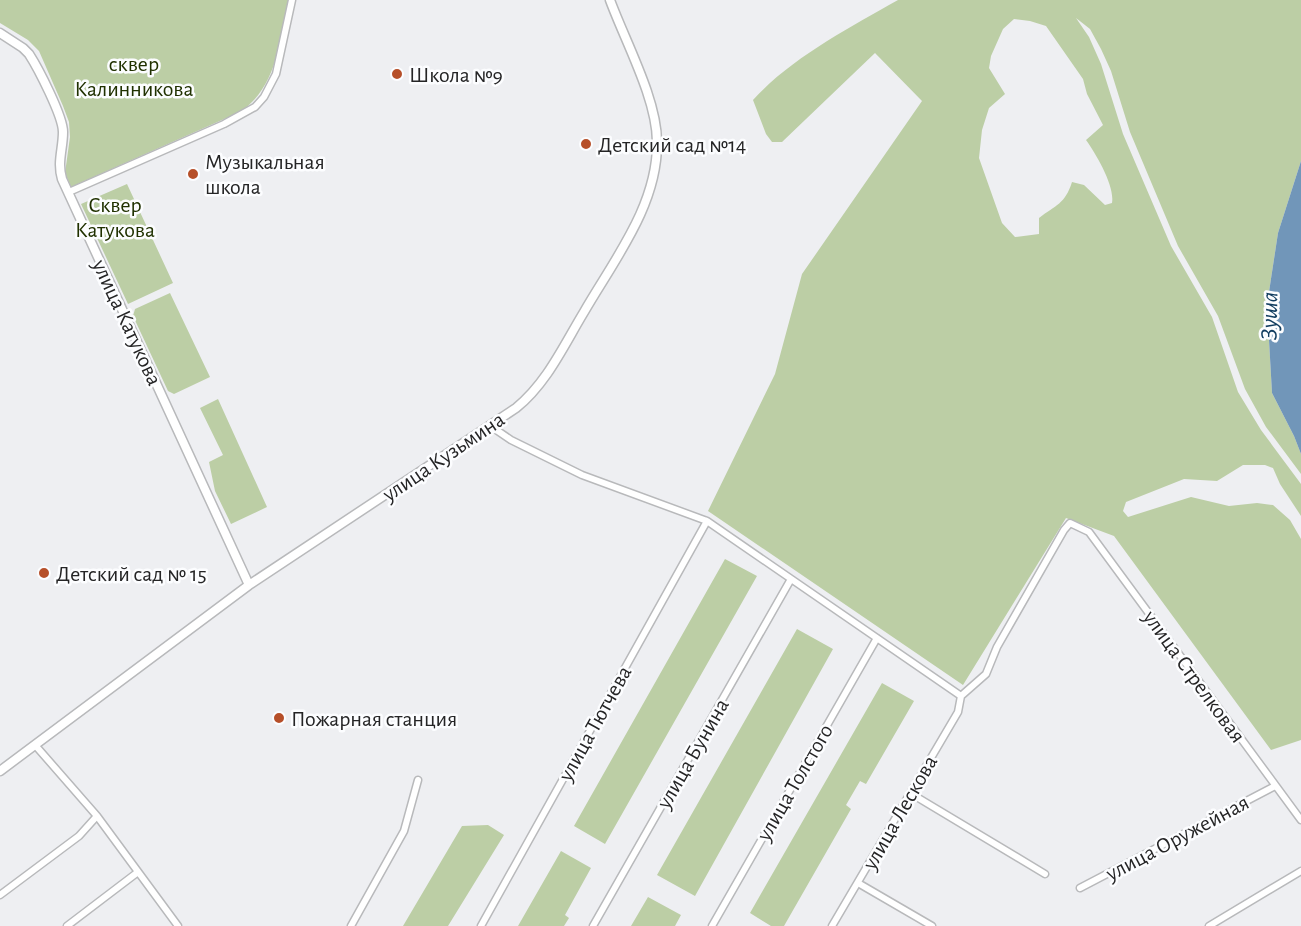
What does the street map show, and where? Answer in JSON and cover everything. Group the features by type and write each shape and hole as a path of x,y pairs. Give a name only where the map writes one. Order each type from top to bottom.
{"main road":[{"name":"улица Кузьмина","path":"0,771 249,585 527,399 544,378 633,228 651,186 657,157 655,123 644,85 610,0"},
{"name":"улица Катукова","path":"0,33 29,54 57,111 63,131 60,171 249,585"}],"street":[{"path":"69,192 224,124 255,107 264,97 276,74 292,0"},
{"path":"489,425 511,440 582,475 707,521 962,696"},
{"name":"улица Тютчева","path":"482,926 707,521"},
{"name":"улица Стрелковая","path":"962,696 986,674 997,647 1070,523 1089,532 1301,820"},
{"name":"улица Бунина","path":"593,926 791,579"},
{"name":"улица Толстого","path":"712,926 877,638"},
{"name":"улица Лескова","path":"832,926 958,712 962,696"},
{"path":"35,745 97,816 178,926"},
{"path":"351,926 404,831 418,780"},
{"name":"улица Оружейная","path":"1080,888 1275,786"},
{"path":"910,793 1045,874"},
{"path":"0,895 79,836 97,816"},
{"path":"1209,926 1301,871"},
{"path":"68,926 138,872"},
{"path":"858,883 932,926"}],"green space":[{"name":"сквер Калинникова","path":"0,0 288,0 275,62 262,90 252,102 240,112 71,187 65,173 70,137 69,122 63,106 39,51 28,40 0,23"},
{"path":"898,0 1301,0 1301,161 1278,233 1267,305 1272,393 1301,454 1301,474 1266,427 1245,389 1218,316 1178,246 1130,132 1111,71 1101,49 1090,29 1076,18 1089,37 1101,64 1123,134 1171,246 1212,317 1238,392 1261,430 1301,484 1301,516 1280,484 1273,468 1265,465 1243,465 1217,481 1184,479 1126,502 1123,511 1128,517 1191,497 1229,506 1257,503 1273,505 1290,520 1301,539 1301,740 1271,750 1114,536 1066,518 963,685 708,511 775,374 802,274 922,101 875,53 782,142 772,142 766,134 753,100 803,57","holes":["1014,19 1046,26 1083,79 1087,94 1103,125 1086,140 1108,179 1112,203 1105,205 1084,185 1072,182 1063,200 1039,218 1039,234 1015,237 1002,223 979,158 982,130 989,108 1005,94 989,68 991,56 1003,29"]},
{"name":"Сквер Катукова","path":"127,184 173,283 128,304 81,204"},
{"path":"170,293 210,377 174,394 168,391 133,316 135,309"},
{"path":"218,399 267,507 231,524 215,491 209,462 223,455 200,408"},
{"path":"725,559 757,576 605,844 574,826"},
{"path":"797,629 833,649 695,896 657,875"},
{"path":"882,683 914,701 866,784 860,781 846,805 851,809 784,926 771,926 750,913"},
{"path":"488,825 504,835 448,926 403,926 462,826"},
{"path":"561,851 591,868 565,915 569,918 564,926 518,926"},
{"path":"648,897 681,915 675,926 631,926"}],"water":[{"name":"Зуша","path":"1301,161 1301,454 1272,393 1267,305 1278,233"}],"place":[{"name":"Школа №9","path":"397,74"},
{"name":"Детский сад №14","path":"586,144"},
{"name":"Музыкальная школа","path":"193,174"},
{"name":"Детский сад № 15","path":"44,573"},
{"name":"Пожарная станция","path":"279,718"}]}
